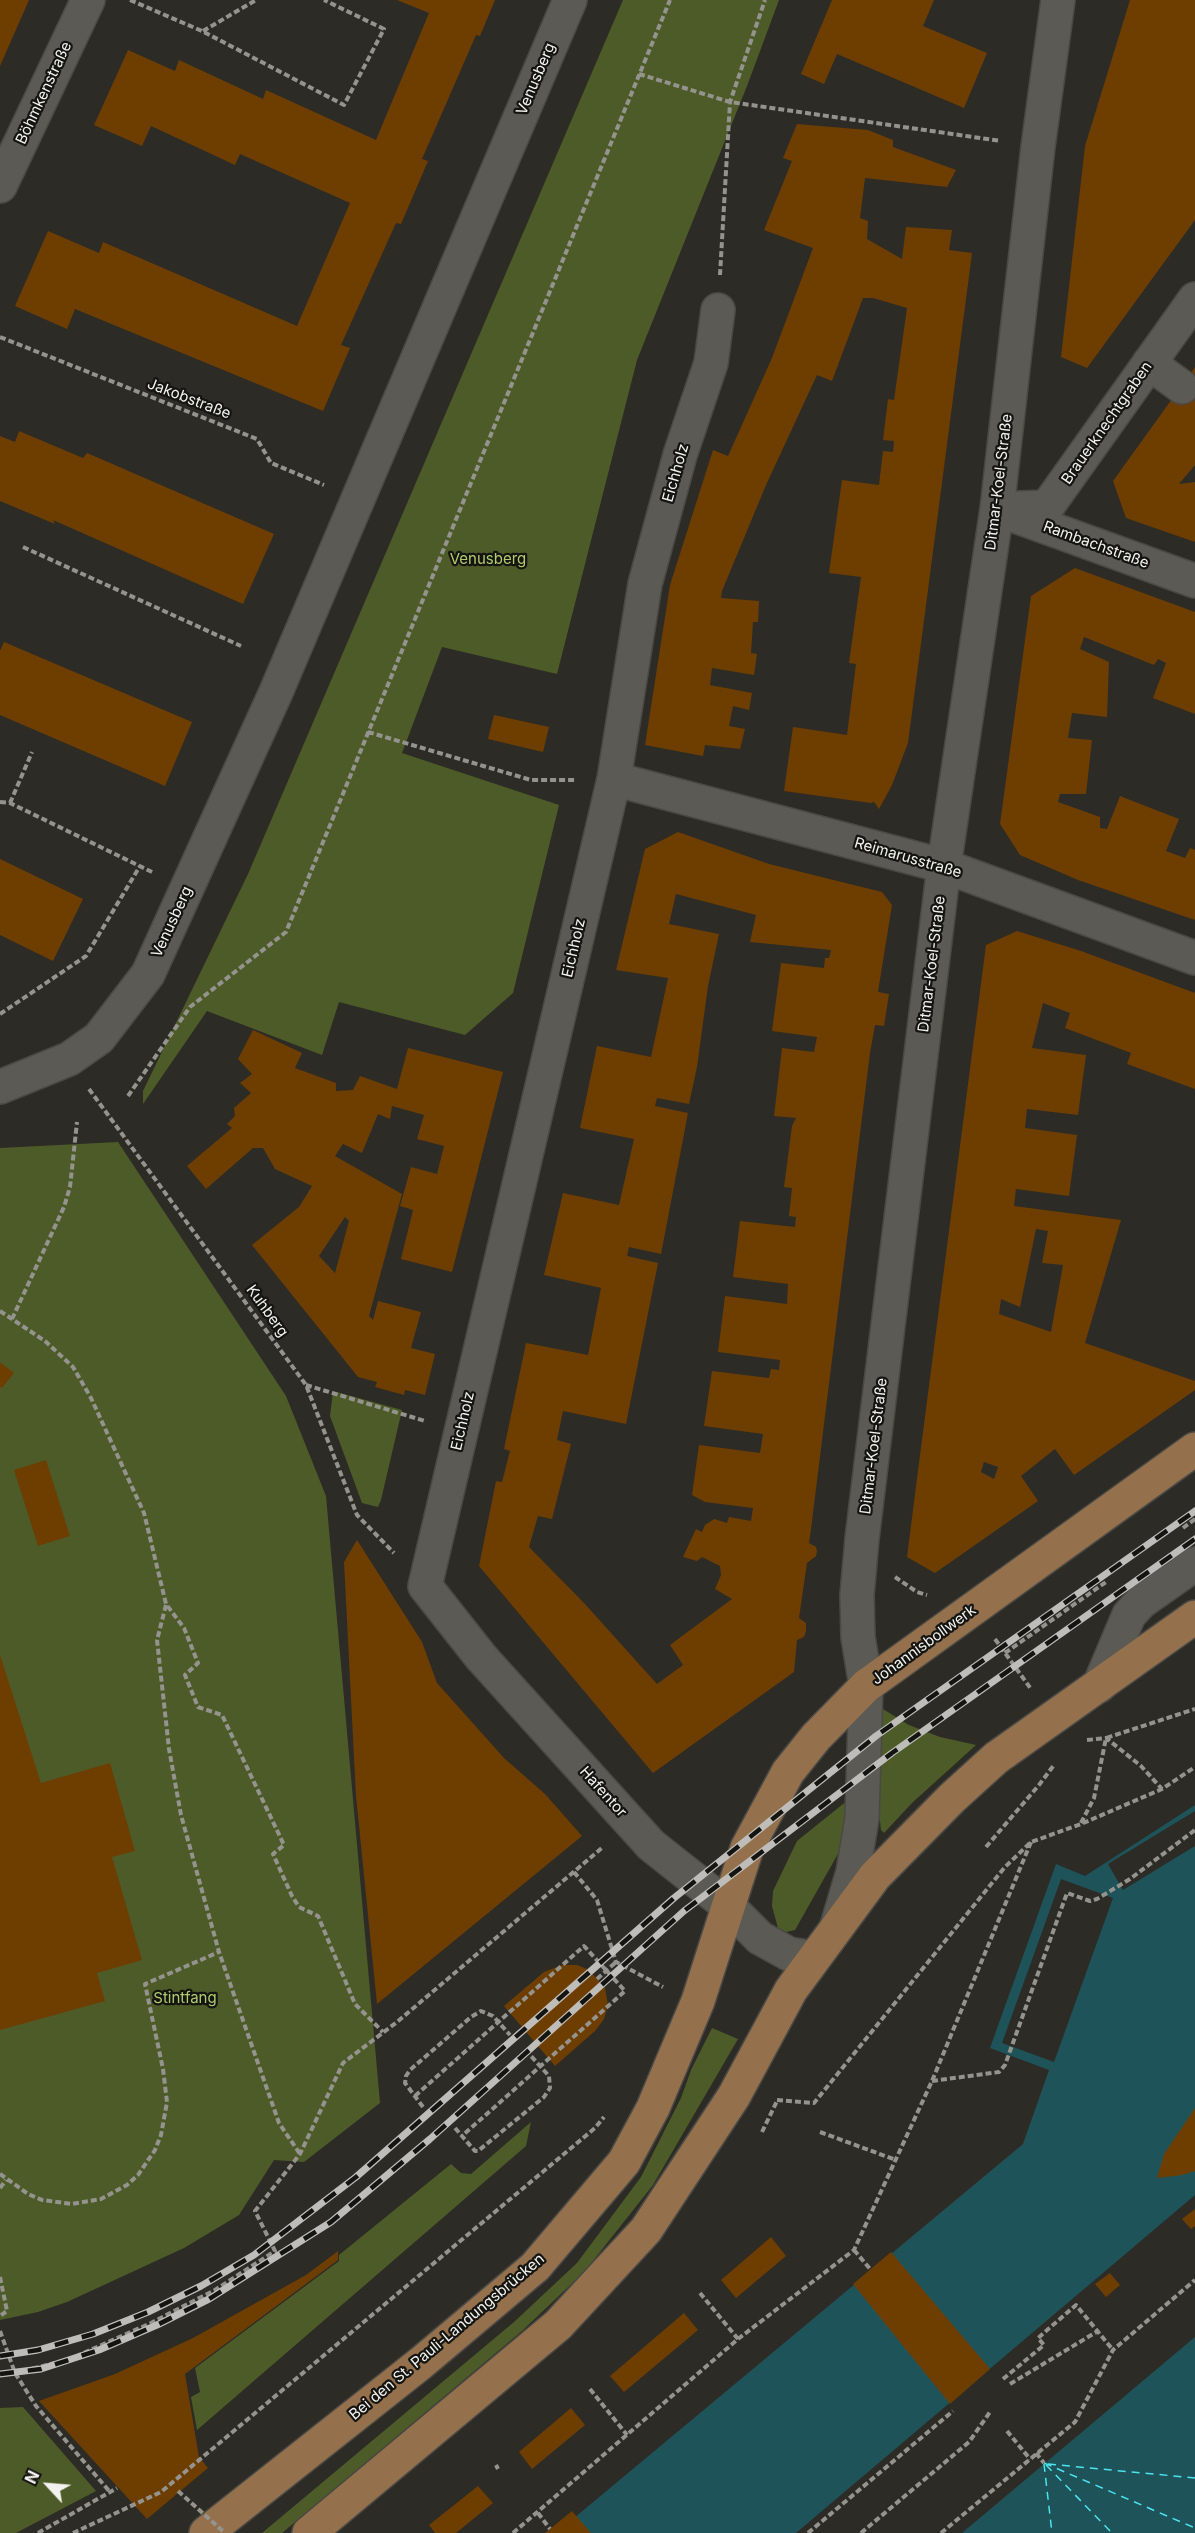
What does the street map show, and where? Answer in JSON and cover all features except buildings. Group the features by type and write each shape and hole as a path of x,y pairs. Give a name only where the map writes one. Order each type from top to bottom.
{"main road":[{"name":"Johannisbollwerk","path":"728,1906 747,1848 788,1772 816,1737 866,1686 1195,1449"},
{"path":"309,2533 558,2325 646,2230 734,2096 768,2030 813,1958 875,1876 952,1798 996,1758 1195,1617"},
{"name":"Bei den St. Pauli-Landungsbrücken","path":"206,2533 421,2363 535,2267 624,2162 653,2108 698,2001 728,1906"}],"street":[{"name":"Böhmkenstraße","path":"0,186 88,0"},
{"name":"Venusberg","path":"0,1086 69,1059 99,1038 148,974 276,692 570,0"},
{"name":"Ditmar-Koel-Straße","path":"837,1927 853,1872 862,1818 866,1686 858,1637 857,1595 862,1539 944,866 997,509 1038,147 1058,0"},
{"name":"Brauerknechtgraben","path":"997,509 1047,507 1195,299"},
{"name":"Eichholz","path":"425,1586 614,779 645,584 680,455 711,363 718,310"},
{"path":"1149,363 1182,387"},
{"name":"Rambachstraße","path":"997,509 1195,581"},
{"name":"Reimarusstraße","path":"614,779 944,866 1195,958"},
{"path":"1099,1686 1129,1616 1142,1602 1195,1564"},
{"name":"Hafentor","path":"425,1586 481,1657 651,1845 728,1906 753,1932 768,1943 799,1957 813,1958"}],"path":[{"path":"130,0 202,31 345,105 384,29 324,0"},
{"path":"202,31 256,0"},
{"path":"128,1096 190,1006 286,932 670,0"},
{"path":"718,310 730,102 765,0"},
{"path":"639,74 730,102 1038,147"},
{"name":"Jakobstraße","path":"0,337 258,439 271,463 357,498"},
{"path":"24,546 241,646"},
{"path":"369,732 531,780 614,779"},
{"path":"10,803 32,752"},
{"path":"0,802 10,803 140,866 86,956 0,1014"},
{"name":"Kuhberg","path":"69,1059 105,1113 306,1385 357,1515 425,1586"},
{"path":"12,1319 64,1207 70,1187 77,1122"},
{"path":"0,1311 45,1341 73,1367 91,1398 144,1513 166,1604 184,1628 198,1663 185,1675 198,1707 222,1715 284,1845 273,1854 292,1896 299,1907 318,1916 355,2004 383,2032"},
{"path":"306,1385 460,1432"},
{"path":"1176,1533 1195,1519"},
{"path":"862,1539 893,1576 917,1592 974,1609"},
{"path":"1005,1653 1109,1579"},
{"path":"166,1604 157,1640 169,1749 181,1815 219,1952 279,2123 300,2154"},
{"path":"1106,1738 1195,1709"},
{"path":"1106,1738 1141,1766 1162,1789"},
{"path":"1081,1824 1094,1798 1106,1738"},
{"path":"777,2100 814,2103 1005,1867 1031,1842 1081,1824 1162,1789 1195,1767"},
{"path":"986,1847 1048,1774"},
{"path":"15,2373 70,2359 151,2323 214,2290 275,2251 255,2211 300,2154 343,2063 631,1823"},
{"path":"932,2081 999,2072 1005,2064 1067,1893 1090,1901 1097,1899 1130,1879 1195,1830"},
{"path":"513,2533 738,2339 854,2250 932,2081 1031,1842"},
{"path":"574,1872 597,1900 616,1962 668,1989 698,2001"},
{"path":"416,2096 584,1946 605,1972 625,1991 462,2136"},
{"path":"0,2174 28,2194 42,2200 72,2204 101,2199 127,2185 138,2175 156,2150 163,2128 167,2102 163,2069 145,1984 219,1952"},
{"path":"597,1979 616,1962"},
{"path":"423,2107 405,2083 410,2070 471,2017 481,2011 493,2016 510,2035"},
{"path":"455,2128 475,2151 482,2150 544,2097 550,2088 549,2076 531,2056"},
{"path":"762,2132 782,2091"},
{"path":"74,2533 161,2492 595,2128 609,2111"},
{"path":"820,2132 896,2160"},
{"path":"0,2188 6,2180"},
{"path":"854,2250 871,2270"},
{"path":"0,2277 7,2311 0,2316"},
{"path":"941,2533 1075,2422 1113,2350 1195,2280"},
{"path":"700,2293 738,2339"},
{"path":"1003,2379 1044,2345 1038,2338 1076,2305 1113,2350"},
{"path":"0,2331 15,2373 36,2406 110,2492"},
{"path":"1010,2384 1098,2331"},
{"path":"590,2389 627,2435"},
{"path":"808,2533 953,2411"},
{"path":"861,2533 969,2442 990,2412"},
{"path":"1006,2432 1030,2459"},
{"path":"1036,2453 1044,2463"},
{"path":"38,2533 117,2488"},
{"path":"178,2491 225,2533"},
{"path":"538,2513 550,2529"}],"green space":[{"name":"Venusberg","path":"623,0 779,0 637,360 557,674 442,647 402,753 559,805 513,993 465,1035 339,1002 322,1055 207,1011 143,1104 143,1091 248,874"},
{"name":"Stintfang","path":"118,1142 286,1396 326,1496 380,2103 304,2162 274,2160 239,2215 184,2248 67,2302 38,2312 0,2320 0,1148"},
{"path":"333,1391 402,1410 378,1507 362,1503 330,1416"},
{"path":"878,1706 909,1725 940,1737 976,1745 912,1803 884,1833 881,1830 880,1821 873,1709"},
{"path":"848,1800 843,1845 795,1930 786,1932 778,1928 772,1906 773,1891 797,1841"},
{"path":"712,2028 738,2039 653,2185 585,2271 522,2331 282,2533 262,2533 514,2322 577,2263 641,2177 681,2098 691,2070"},
{"path":"531,2122 526,2146 197,2430 191,2397 200,2392 195,2368 339,2261 339,2255 451,2164 461,2173 471,2174"},
{"path":"23,2407 96,2491 16,2533 0,2533 0,2408"}],"water":[{"path":"1195,1805 1195,2533 556,2533 1023,2144 1049,2070 990,2048 1056,1864 1085,1876"}],"pier":[{"path":"1195,1811 1195,1846 1123,1890 1108,1864"},
{"path":"1061,1879 1113,1898 1054,2062 1002,2043"},
{"path":"1195,2195 1195,2337 962,2533 796,2533"}],"ferry route":[{"path":"1044,2463 1195,2528"},
{"path":"1044,2464 1052,2533"},
{"path":"1048,2464 1195,2478"},
{"path":"1046,2465 1112,2533"}],"railway":[{"path":"0,2356 38,2350 93,2334 148,2312 201,2286 254,2255 356,2177 674,1898 876,1736 1195,1511"},
{"path":"0,2374 41,2369 99,2350 157,2325 209,2299 331,2222 430,2139 684,1911 892,1753 1195,1539"}]}
